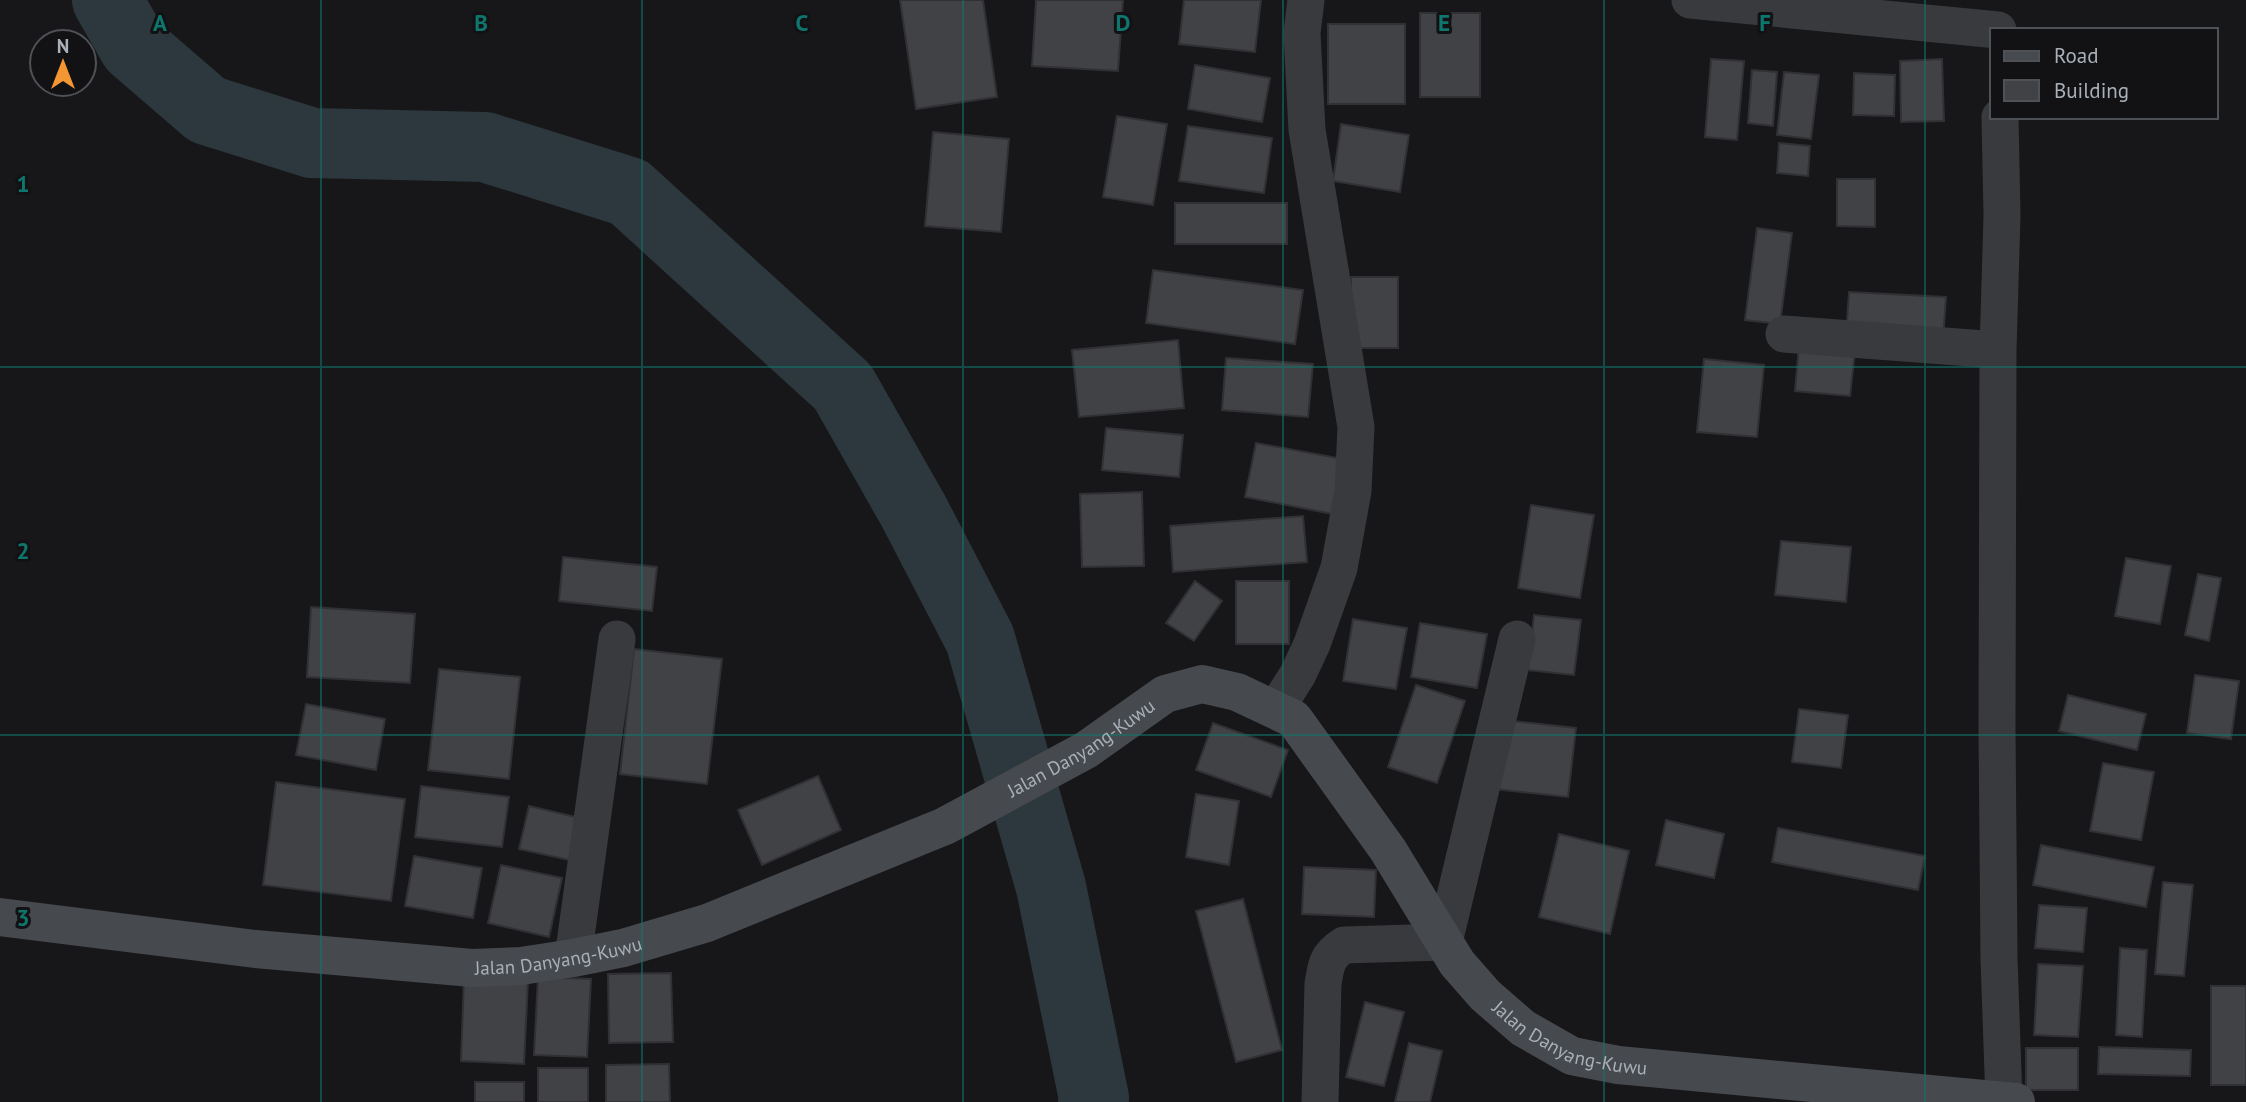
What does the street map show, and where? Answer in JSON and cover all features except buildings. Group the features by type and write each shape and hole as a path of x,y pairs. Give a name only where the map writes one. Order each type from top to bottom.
{"main road":[{"name":"Jalan Danyang-Kuwu","path":"0,917 255,949 472,968 521,966 573,958 623,948 707,923 945,826 1086,750 1165,694 1202,684 1237,692 1294,719 1388,850 1457,963 1485,995 1523,1028 1572,1056 1618,1065 2008,1102"}],"street":[{"path":"1276,709 1312,645 1339,568 1353,491 1356,427 1307,130 1302,33 1306,0"},
{"path":"1690,0 1990,29"},
{"path":"1997,0 1998,28"},
{"path":"2000,119 1999,946 2008,1102"},
{"path":"1784,334 1998,350"},
{"path":"573,958 617,639"},
{"path":"1320,1102 1323,984 1325,966 1332,953 1344,945 1444,942 1517,639"}],"waterway":[{"path":"107,0 134,47 207,110 312,143 485,147 629,192 843,387 914,512 980,639 1051,887 1093,1102"}]}
